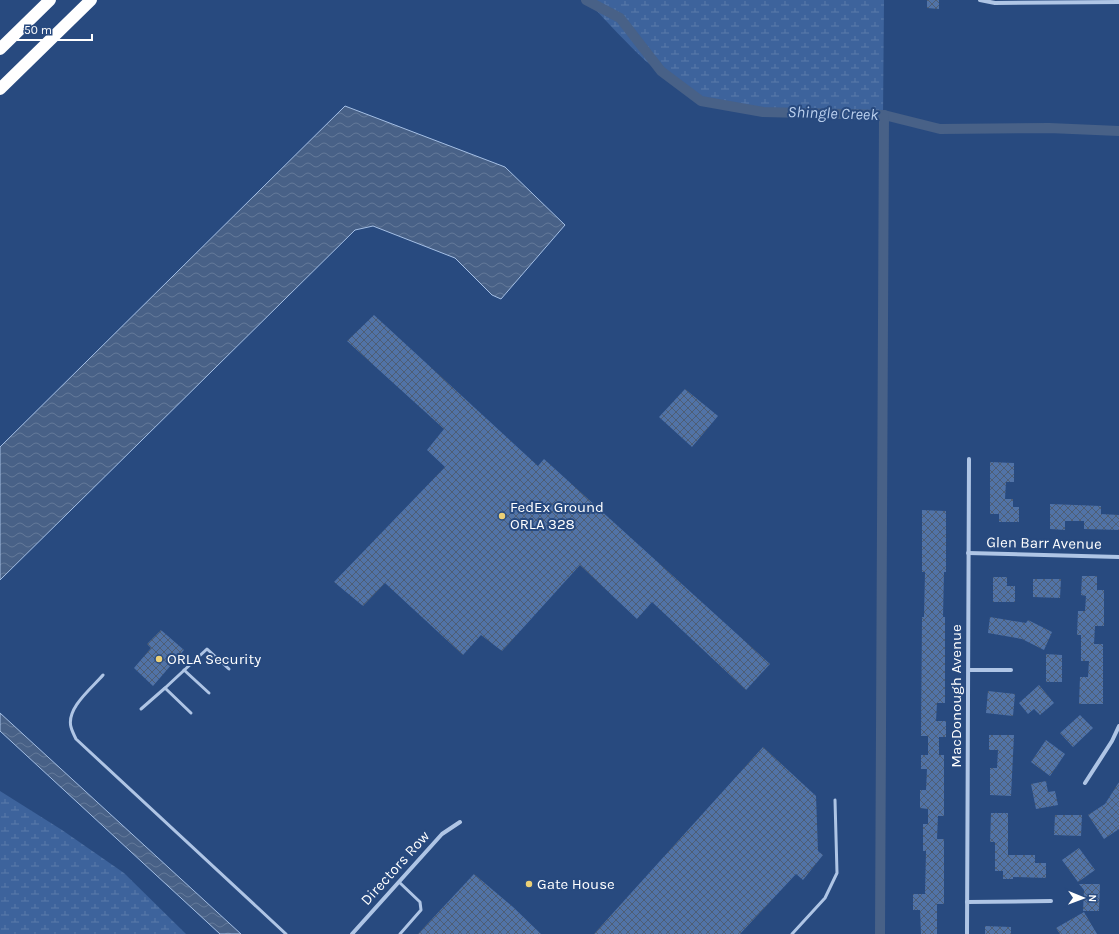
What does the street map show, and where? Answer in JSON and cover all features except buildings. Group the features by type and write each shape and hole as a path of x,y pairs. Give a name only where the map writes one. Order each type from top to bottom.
{"highway":[{"path":"0,49 50,0"},
{"path":"0,89 91,0"}],"street":[{"path":"980,0 995,2 1119,2"},
{"name":"MacDonough Avenue","path":"967,934 969,459"},
{"name":"Glen Barr Avenue","path":"968,554 1119,557"},
{"path":"969,670 1011,670"},
{"path":"1085,783 1119,726"},
{"name":"Directors Row","path":"352,934 442,834 460,822"},
{"path":"967,902 1050,901"}],"lane":[{"path":"141,709 207,649 229,669"},
{"path":"184,670 209,693"},
{"path":"103,675 71,714 70,726 76,739 286,934"},
{"path":"165,688 191,713"},
{"path":"792,934 825,898 837,873 835,800"},
{"path":"399,882 420,902 421,910 400,934"}],"green space":[{"path":"586,0 884,0 883,116 814,115 761,112 715,104 697,97 681,88 651,66"},
{"path":"0,791 62,830 124,873 186,934 0,934"}],"water":[{"path":"345,106 505,167 565,225 501,299 492,295 455,258 373,226 355,230 0,580 0,447"},
{"path":"0,713 241,934 220,934 0,731"}],"waterway":[{"name":"Shingle Creek","path":"586,0 620,18 661,71 701,101 763,112 884,115 940,129 1049,128 1119,131"},
{"path":"880,934 884,115"}],"place":[{"name":"FedEx Ground ORLA 328","path":"502,516"},
{"name":"ORLA Security","path":"159,659"},
{"name":"Gate House","path":"529,884"}]}
